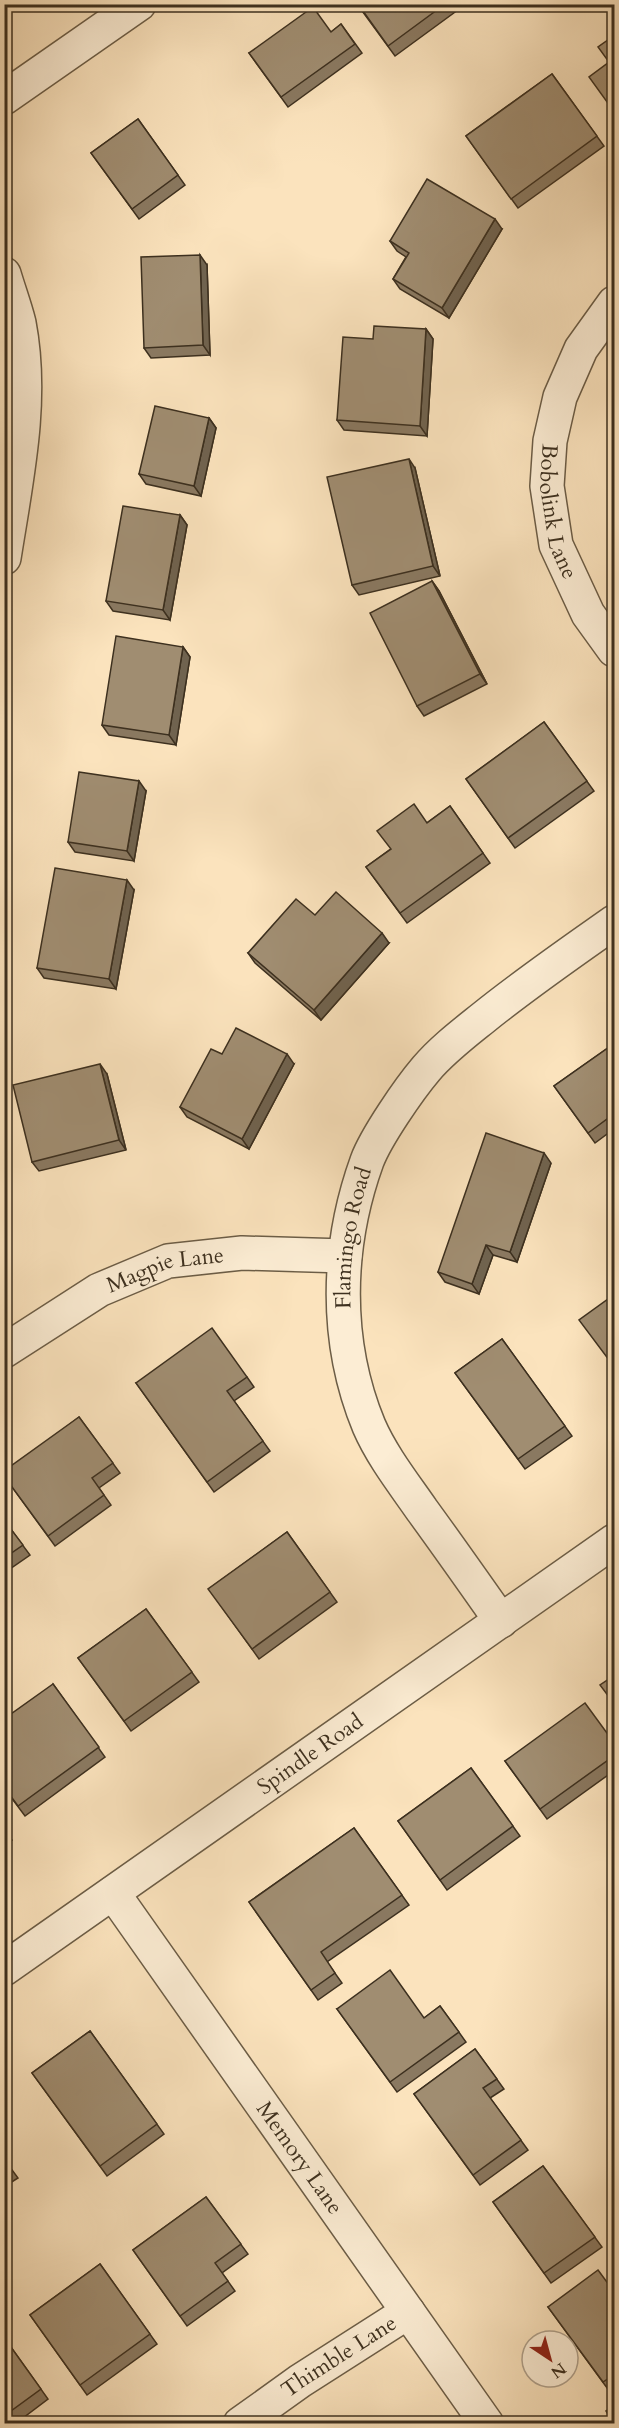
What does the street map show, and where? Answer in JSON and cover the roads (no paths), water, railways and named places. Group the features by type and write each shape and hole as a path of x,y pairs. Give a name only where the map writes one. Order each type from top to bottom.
{"street":[{"path":"4,98 139,4"},
{"path":"4,274 19,324 25,394 19,461 4,558"},
{"name":"Bobolink Lane","path":"615,303 581,349 560,396 550,441 547,486 556,545 588,614 615,650"},
{"name":"Flamingo Road","path":"501,1621 398,1476 370,1427 355,1384 345,1341 342,1294 345,1256 354,1206 368,1159 398,1108 426,1069 462,1035 520,987 615,922"},
{"name":"Magpie Lane","path":"9,1337 99,1290 168,1261 242,1253 345,1256"},
{"name":"Spindle Road","path":"4,1969 615,1541"},
{"name":"Memory Lane","path":"113,1893 487,2424"},
{"name":"Thimble Lane","path":"240,2424 300,2381 408,2312"}]}
